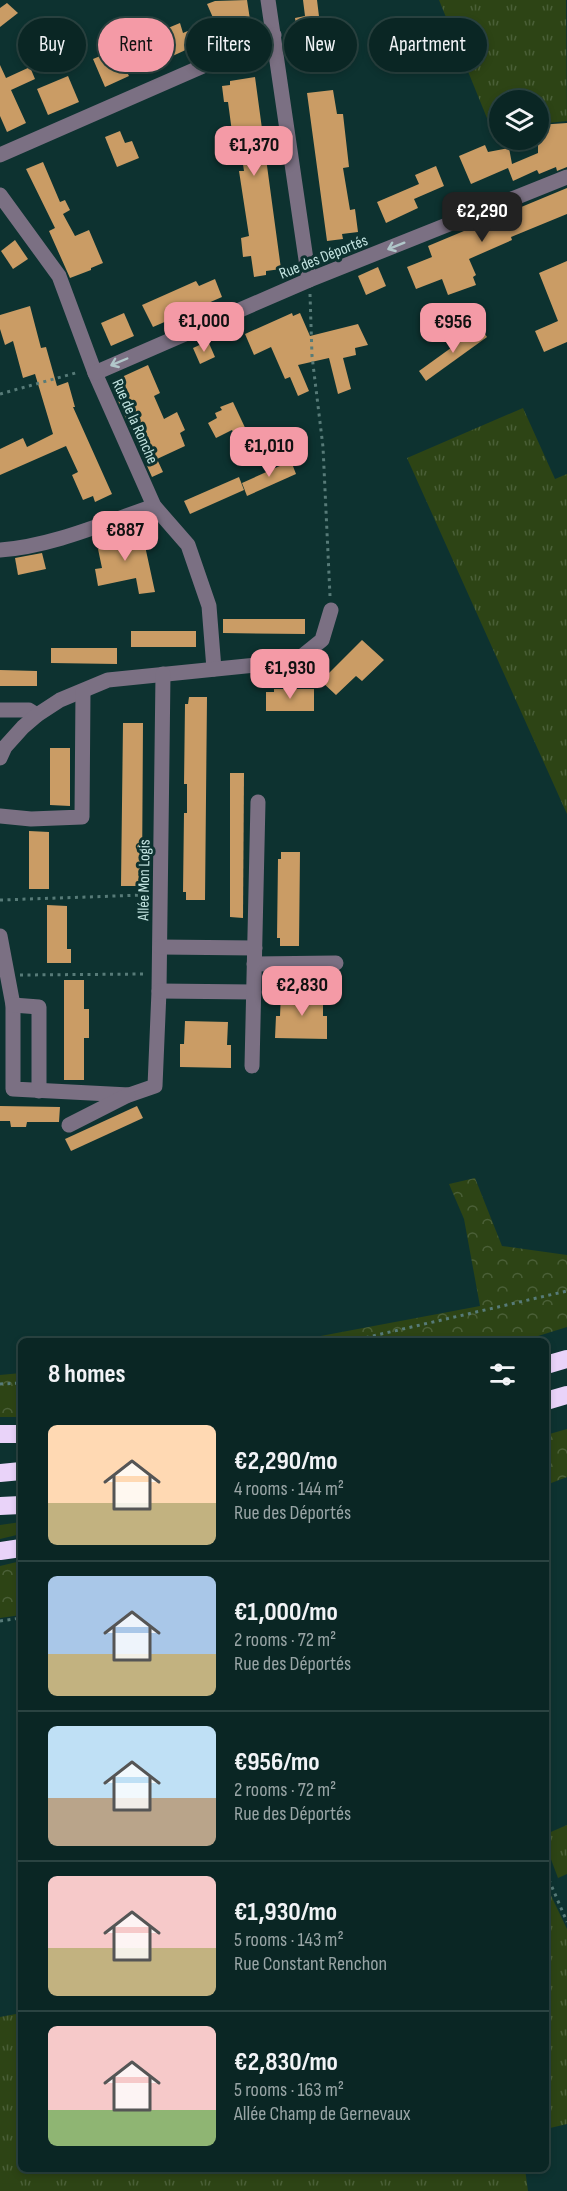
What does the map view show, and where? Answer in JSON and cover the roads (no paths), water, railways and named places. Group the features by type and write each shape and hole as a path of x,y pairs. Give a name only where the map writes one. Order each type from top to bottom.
{"highway":[{"path":"549,1364 567,1359"},
{"path":"549,1400 567,1395"},
{"path":"0,1434 18,1434"},
{"path":"0,1473 18,1471"},
{"path":"0,1506 18,1505"},
{"path":"0,1551 18,1548"}],"street":[{"path":"268,0 309,280"},
{"path":"0,155 274,34"},
{"name":"Rue des Déportés","path":"94,370 309,280 567,177"},
{"name":"Rue de la Ronche","path":"0,195 59,276 94,370 154,506 188,545 209,606 214,669"},
{"path":"0,550 54,540 154,506"},
{"path":"0,758 5,747 37,715 60,700 108,680 296,661 322,640 331,610"},
{"name":"Allée Mon Logis","path":"129,1095 155,1086 160,947 163,674"},
{"path":"0,816 31,819 82,817 83,691"},
{"path":"0,711 29,710 37,715"},
{"path":"252,1066 258,802"},
{"path":"0,936 8,975 13,1089 129,1095"},
{"path":"160,947 255,948"},
{"path":"254,964 336,963"},
{"path":"159,991 254,992"},
{"path":"8,998 39,1007 39,1091"},
{"path":"69,1125 129,1095"}]}
